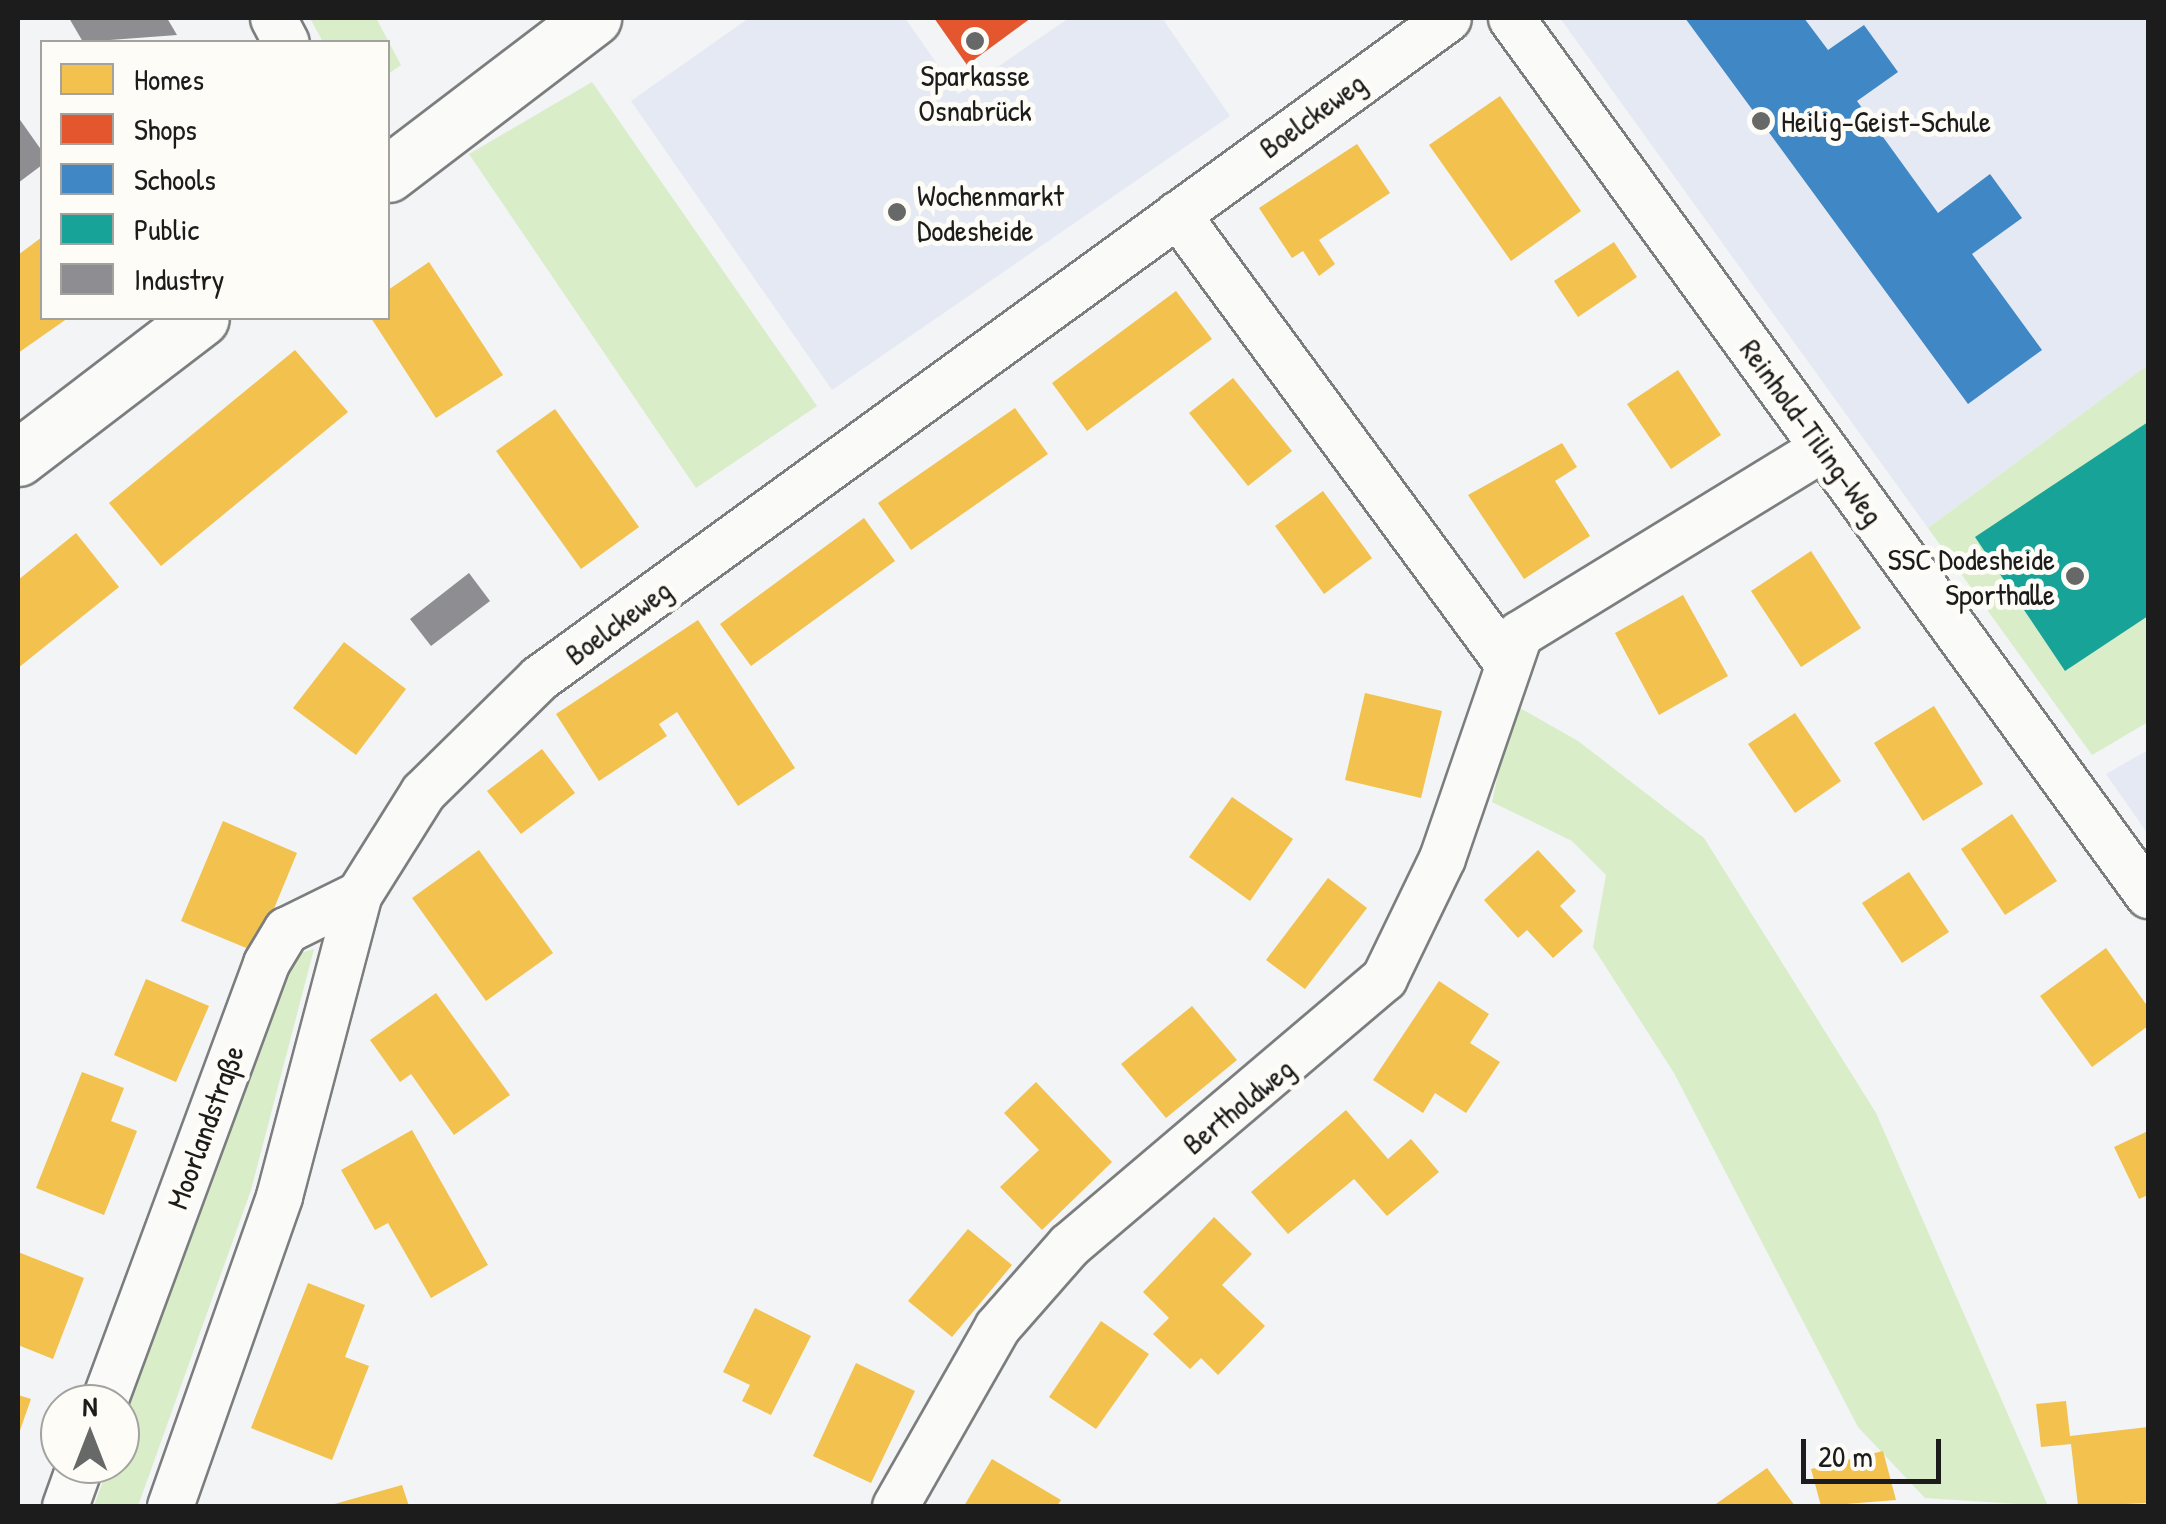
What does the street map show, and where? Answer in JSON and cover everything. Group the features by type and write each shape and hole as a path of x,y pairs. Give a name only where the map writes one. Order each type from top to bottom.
{"street":[{"path":"273,18 285,40"},
{"path":"390,172 593,18"},
{"name":"Boelckeweg","path":"170,1506 279,1196 358,894 423,792 539,678 1448,18"},
{"name":"Reinhold-Tiling-Weg","path":"1510,18 2148,896"},
{"path":"1178,214 1505,660"},
{"path":"18,458 198,320"},
{"name":"Bertholdweg","path":"895,1506 997,1327 1069,1244 1384,978 1442,858 1505,660 1542,612 1822,448"},
{"name":"Moorlandstraße","path":"110,1384 266,963 298,921 358,894"}],"shaded area":[{"name":"Wochenmarkt Dodesheide","path":"749,18 905,18 958,94 1069,18 1162,18 1230,116 832,390 631,101"},
{"path":"1560,18 2148,18 2148,365 1928,528"},
{"path":"2148,750 2148,834 2106,774"}],"green space":[{"path":"310,18 376,18 388,40 322,40"},
{"path":"390,44 401,65 390,73"},
{"path":"592,82 817,406 696,488 469,154"},
{"path":"2148,365 2148,722 2092,755 1928,528"},
{"path":"1513,704 1578,741 1704,838 1876,1113 2048,1506 1925,1498 1858,1427 1674,1073 1593,947 1606,875 1572,841 1492,802"},
{"path":"314,949 251,1190 138,1506 94,1506 102,1484 140,1484 137,1384 277,982 290,956"}],"building: Homes":[{"path":"1500,96 1581,211 1511,261 1429,145"},
{"path":"1357,144 1390,193 1319,240 1335,264 1319,276 1303,251 1292,258 1259,208"},
{"path":"40,238 40,320 65,320 18,353 18,255"},
{"path":"1614,242 1637,277 1578,317 1554,281"},
{"path":"429,262 503,375 436,418 372,320 390,320 390,289"},
{"path":"1176,291 1212,339 1087,431 1052,383"},
{"path":"295,350 348,412 161,566 109,503"},
{"path":"1678,370 1721,435 1671,469 1627,404"},
{"path":"1233,378 1292,451 1248,486 1189,413"},
{"path":"1015,408 1048,454 911,550 878,503"},
{"path":"555,409 639,527 581,569 496,451"},
{"path":"1562,443 1577,467 1555,481 1590,536 1524,579 1468,495"},
{"path":"1323,491 1372,558 1324,594 1275,526"},
{"path":"864,518 895,561 751,666 720,624"},
{"path":"76,533 119,587 18,668 18,580"},
{"path":"1811,551 1861,628 1801,667 1751,591"},
{"path":"1683,595 1728,676 1659,715 1615,633"},
{"path":"698,620 795,768 738,806 677,712 659,724 667,736 599,781 556,714"},
{"path":"344,642 406,689 356,755 293,708"},
{"path":"1365,693 1442,711 1421,798 1345,780"},
{"path":"1934,706 1983,784 1923,821 1874,743"},
{"path":"1795,713 1841,781 1795,813 1748,744"},
{"path":"542,749 575,793 521,834 487,791"},
{"path":"1232,797 1293,839 1250,901 1189,857"},
{"path":"2012,814 2057,881 2005,915 1961,849"},
{"path":"223,821 297,853 256,952 181,921"},
{"path":"479,850 553,953 486,1001 412,898"},
{"path":"1538,850 1576,891 1560,906 1583,931 1553,958 1527,930 1518,938 1484,900"},
{"path":"1909,872 1949,932 1902,963 1862,903"},
{"path":"1328,878 1367,908 1305,989 1266,960"},
{"path":"2106,948 2148,1007 2148,1026 2092,1067 2040,996"},
{"path":"146,979 209,1006 176,1082 114,1055"},
{"path":"1439,981 1489,1014 1470,1043 1500,1062 1466,1113 1435,1093 1423,1113 1373,1080"},
{"path":"436,993 510,1095 454,1135 411,1074 400,1082 370,1040"},
{"path":"1192,1006 1237,1060 1166,1118 1121,1064"},
{"path":"82,1072 124,1088 111,1121 137,1131 104,1215 36,1188"},
{"path":"1036,1082 1112,1162 1042,1230 1000,1187 1039,1150 1004,1113"},
{"path":"1346,1110 1388,1159 1411,1139 1439,1172 1387,1216 1354,1179 1288,1234 1251,1192"},
{"path":"412,1130 488,1265 431,1298 388,1223 375,1230 341,1170"},
{"path":"2148,1131 2148,1195 2139,1199 2114,1147"},
{"path":"1214,1217 1252,1254 1222,1285 1265,1326 1218,1375 1201,1358 1190,1369 1153,1334 1169,1318 1143,1292"},
{"path":"968,1229 1012,1265 952,1337 908,1301"},
{"path":"18,1252 84,1278 53,1359 18,1345"},
{"path":"308,1283 365,1305 345,1357 369,1366 332,1460 251,1428"},
{"path":"755,1308 811,1336 771,1415 742,1401 750,1385 723,1372"},
{"path":"1101,1321 1149,1354 1096,1429 1049,1397"},
{"path":"856,1363 915,1391 871,1483 813,1456"},
{"path":"18,1395 31,1399 18,1436"},
{"path":"2066,1401 2070,1436 2148,1427 2148,1503 2078,1506 2071,1444 2041,1447 2036,1404"},
{"path":"1883,1451 1896,1500 1821,1506 1811,1469"},
{"path":"992,1459 1061,1500 1057,1506 964,1506"},
{"path":"1767,1468 1795,1506 1713,1506"},
{"path":"402,1485 409,1506 331,1505"}],"building: Shops":[{"name":"Sparkasse Osnabrück","path":"934,18 1031,18 967,65"}],"building: Schools":[{"path":"1685,18 1804,18 1828,50 1864,25 1898,72 1857,101 1938,213 1990,174 2022,218 1972,254 2042,350 1968,404"}],"building: Public":[{"name":"SSC Dodesheide Sporthalle","path":"2148,422 2148,616 2065,671 1975,537"}],"building: Industry":[{"path":"69,18 167,18 177,35 110,40 82,40"},
{"path":"18,117 40,148 40,166 18,183"},
{"path":"469,573 490,601 431,646 410,619"}],"place":[{"name":"Sparkasse Osnabrück","path":"975,41"},
{"name":"Heilig-Geist-Schule","path":"1761,121"},
{"name":"Wochenmarkt Dodesheide","path":"897,212"},
{"name":"SSC Dodesheide Sporthalle","path":"2075,576"}]}
